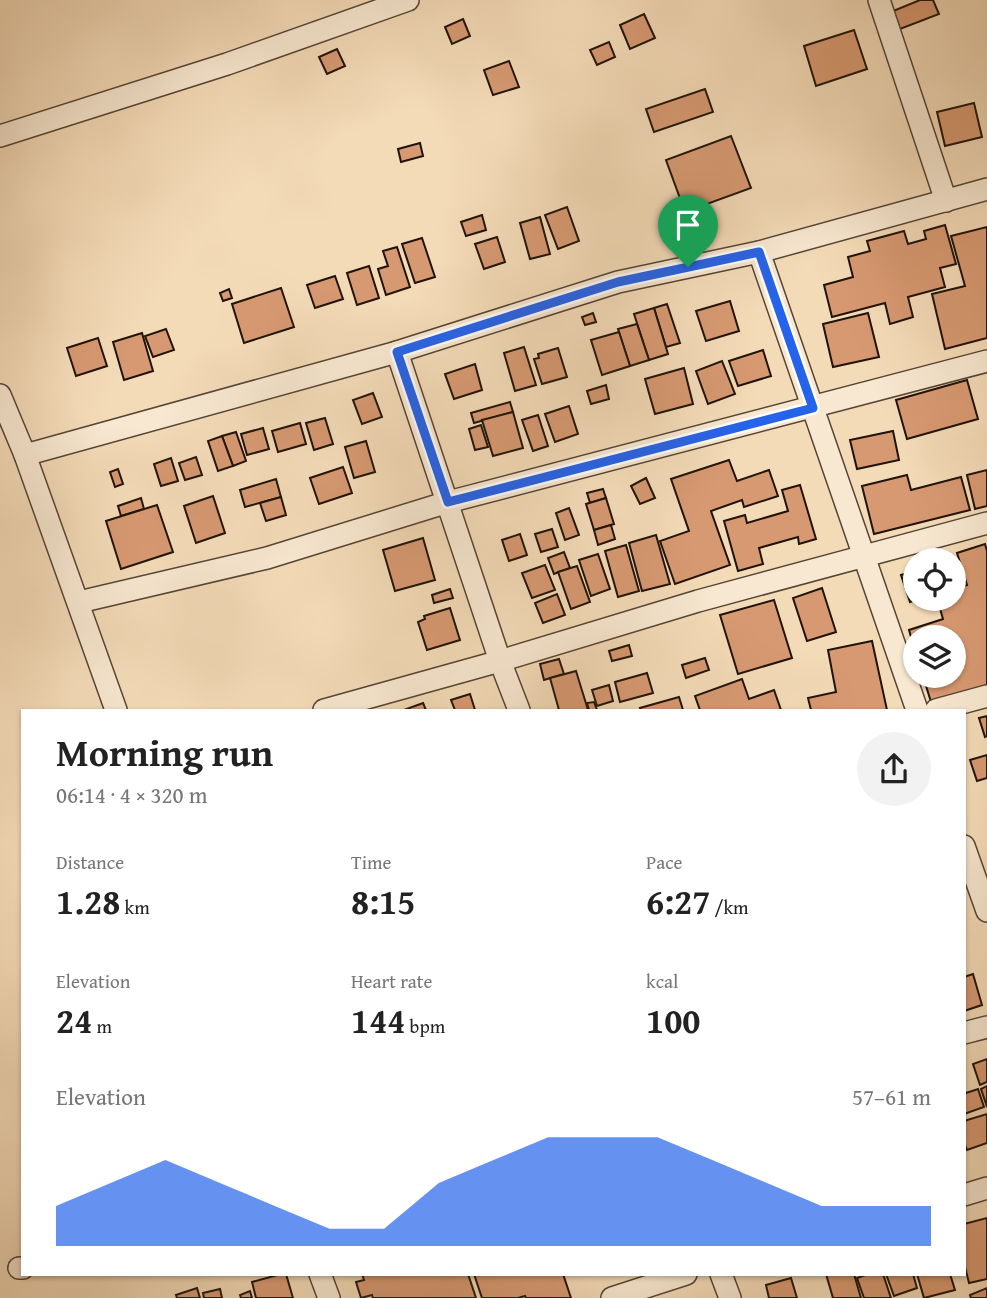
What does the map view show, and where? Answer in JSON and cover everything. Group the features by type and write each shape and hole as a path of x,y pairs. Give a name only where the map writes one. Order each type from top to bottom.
{"street":[{"path":"0,136 227,64 408,0"},
{"path":"880,0 946,201"},
{"path":"25,455 397,352 618,282 759,252 987,190"},
{"path":"759,252 917,709"},
{"path":"397,352 500,661 519,709"},
{"path":"79,602 267,558 448,502 987,361"},
{"path":"0,395 25,455 116,709"},
{"path":"328,709 500,661 698,601 987,523"},
{"path":"940,709 987,696"},
{"path":"966,851 987,911"},
{"path":"966,1032 987,1027"},
{"path":"966,1194 987,1188"},
{"path":"321,1276 329,1298"},
{"path":"612,1298 680,1276"},
{"path":"722,1276 730,1298"}],"building":[{"path":"920,0 933,0 939,14 900,29 893,11"},
{"path":"644,14 655,38 630,49 620,25"},
{"path":"463,19 470,36 452,44 445,27"},
{"path":"854,30 867,69 816,86 804,46"},
{"path":"609,42 615,57 597,65 590,50"},
{"path":"337,49 345,66 327,74 319,57"},
{"path":"509,61 519,87 493,95 484,70"},
{"path":"705,89 713,112 654,132 646,109"},
{"path":"974,103 982,137 945,146 937,112"},
{"path":"731,136 751,188 685,212 666,160"},
{"path":"420,143 423,156 401,162 398,149"},
{"path":"567,207 579,241 558,249 545,215"},
{"path":"482,215 486,230 466,236 461,222"},
{"path":"540,217 550,254 530,259 520,223"},
{"path":"945,225 956,264 940,268 945,287 908,297 913,317 890,324 885,303 832,317 824,285 853,277 848,257 870,251 867,241 904,231 908,244 926,239 924,231"},
{"path":"987,227 987,338 945,349 932,294 965,286 951,236"},
{"path":"497,237 505,262 484,269 475,244"},
{"path":"422,238 435,277 415,283 402,244"},
{"path":"397,247 410,287 386,295 378,269 388,266 383,251"},
{"path":"369,266 379,298 357,305 347,273"},
{"path":"335,276 343,299 315,308 307,285"},
{"path":"281,288 294,327 244,343 232,304"},
{"path":"229,289 232,298 223,301 220,293"},
{"path":"730,301 739,331 706,341 696,311"},
{"path":"667,304 680,343 666,347 654,308"},
{"path":"654,308 668,354 649,360 634,314"},
{"path":"593,313 596,322 585,325 582,317"},
{"path":"868,313 879,357 833,367 823,324"},
{"path":"637,324 649,360 630,366 618,329"},
{"path":"166,329 174,350 153,357 145,336"},
{"path":"619,332 630,366 602,375 591,340"},
{"path":"142,333 153,371 124,380 113,342"},
{"path":"98,338 107,366 76,376 67,348"},
{"path":"524,347 536,385 515,391 504,353"},
{"path":"558,348 567,377 542,384 534,359 539,358 538,354"},
{"path":"763,350 771,376 738,386 729,361"},
{"path":"722,361 735,394 708,404 696,371"},
{"path":"475,364 482,390 454,399 445,374"},
{"path":"684,368 693,404 655,414 645,379"},
{"path":"967,380 978,419 907,439 896,400"},
{"path":"606,385 609,399 591,404 587,391"},
{"path":"373,393 382,417 362,424 353,400"},
{"path":"510,402 513,412 474,423 471,413"},
{"path":"569,406 578,434 555,442 545,414"},
{"path":"513,412 523,448 493,456 482,420"},
{"path":"538,415 548,446 533,451 522,420"},
{"path":"325,418 333,444 314,450 306,423"},
{"path":"300,423 306,444 278,452 272,431"},
{"path":"481,425 488,447 475,450 469,429"},
{"path":"263,428 269,449 247,455 241,434"},
{"path":"893,431 899,460 857,469 850,440"},
{"path":"236,432 246,461 233,466 222,436"},
{"path":"222,436 233,466 218,471 208,441"},
{"path":"366,441 375,472 354,478 345,447"},
{"path":"196,457 202,475 185,480 179,463"},
{"path":"171,458 178,481 161,486 154,464"},
{"path":"729,460 737,481 769,470 778,496 744,507 742,500 711,511 730,565 675,584 660,541 689,531 671,479"},
{"path":"343,467 352,493 319,504 310,478"},
{"path":"118,469 123,484 115,487 110,472"},
{"path":"987,470 987,506 975,509 967,475"},
{"path":"907,475 911,490 961,477 970,510 874,534 862,486"},
{"path":"646,478 655,498 640,504 631,486"},
{"path":"276,479 281,497 245,507 240,490"},
{"path":"800,485 816,539 799,544 798,537 759,548 763,564 738,571 724,521 745,515 747,523 788,511 782,490"},
{"path":"603,489 606,498 590,503 587,493"},
{"path":"213,496 225,533 196,543 184,506"},
{"path":"281,497 286,515 266,521 260,503"},
{"path":"141,498 144,509 121,516 118,506"},
{"path":"606,498 614,524 594,530 586,504"},
{"path":"157,505 173,552 121,569 106,521"},
{"path":"569,508 579,535 565,540 556,513"},
{"path":"611,525 615,539 598,545 594,530"},
{"path":"552,529 558,547 541,552 535,534"},
{"path":"520,534 527,555 509,561 502,540"},
{"path":"656,535 670,584 642,591 629,543"},
{"path":"423,538 435,580 395,591 383,550"},
{"path":"985,544 987,551 987,685 931,702 927,688 966,688 966,625 924,625 943,619 941,611 966,611 966,550"},
{"path":"626,545 639,591 618,597 605,551"},
{"path":"564,552 570,568 554,574 548,558"},
{"path":"598,554 610,589 591,596 579,560"},
{"path":"545,565 555,590 532,598 522,573"},
{"path":"577,566 590,602 571,609 558,572"},
{"path":"822,588 836,632 807,641 793,598"},
{"path":"450,589 453,598 434,603 432,595"},
{"path":"557,594 565,615 543,623 535,603"},
{"path":"774,600 792,658 738,674 720,615"},
{"path":"450,608 460,640 427,650 418,622 425,619 424,616"},
{"path":"872,641 887,709 811,709 808,698 836,692 828,650"},
{"path":"629,645 632,656 612,661 609,651"},
{"path":"705,658 709,670 686,678 682,665"},
{"path":"559,659 564,674 544,680 540,664"},
{"path":"576,671 588,709 559,709 550,678"},
{"path":"647,673 653,693 620,702 615,682"},
{"path":"742,679 749,699 774,690 781,709 700,709 695,696"},
{"path":"609,685 613,701 597,706 592,690"},
{"path":"470,694 475,709 455,709 451,700"},
{"path":"679,697 683,709 640,709"},
{"path":"594,702 597,709 589,709 587,703"},
{"path":"423,703 426,709 407,709"},
{"path":"987,716 987,736 985,737 979,718"},
{"path":"987,755 987,778 977,781 970,760"},
{"path":"973,974 982,1005 966,1010 966,976"},
{"path":"987,1059 987,1082 980,1085 973,1064"},
{"path":"987,1086 987,1107 981,1089"},
{"path":"978,1089 984,1107 966,1113 966,1093"},
{"path":"987,1114 987,1143 967,1150 966,1120"},
{"path":"987,1218 987,1279 969,1283 966,1271 966,1223"},
{"path":"274,1276 287,1276 293,1298 256,1298 252,1282"},
{"path":"363,1276 469,1276 476,1298 373,1298 372,1295 361,1298 356,1282 364,1280"},
{"path":"475,1276 564,1276 571,1298 525,1296 482,1298"},
{"path":"827,1276 855,1276 861,1298 833,1298"},
{"path":"884,1276 891,1298 864,1298 857,1278"},
{"path":"887,1276 914,1276 917,1288 894,1296"},
{"path":"918,1276 951,1276 955,1290 924,1298"},
{"path":"791,1278 797,1298 769,1298 766,1285"},
{"path":"197,1288 200,1298 177,1298 176,1295"},
{"path":"987,1288 987,1298 971,1298 970,1295"},
{"path":"220,1289 222,1298 204,1298 203,1293"},
{"path":"250,1291 252,1298 241,1298 240,1295"}],"route":[{"path":"759,252 813,408 448,502 397,352 618,282 688,267 759,252"}]}
